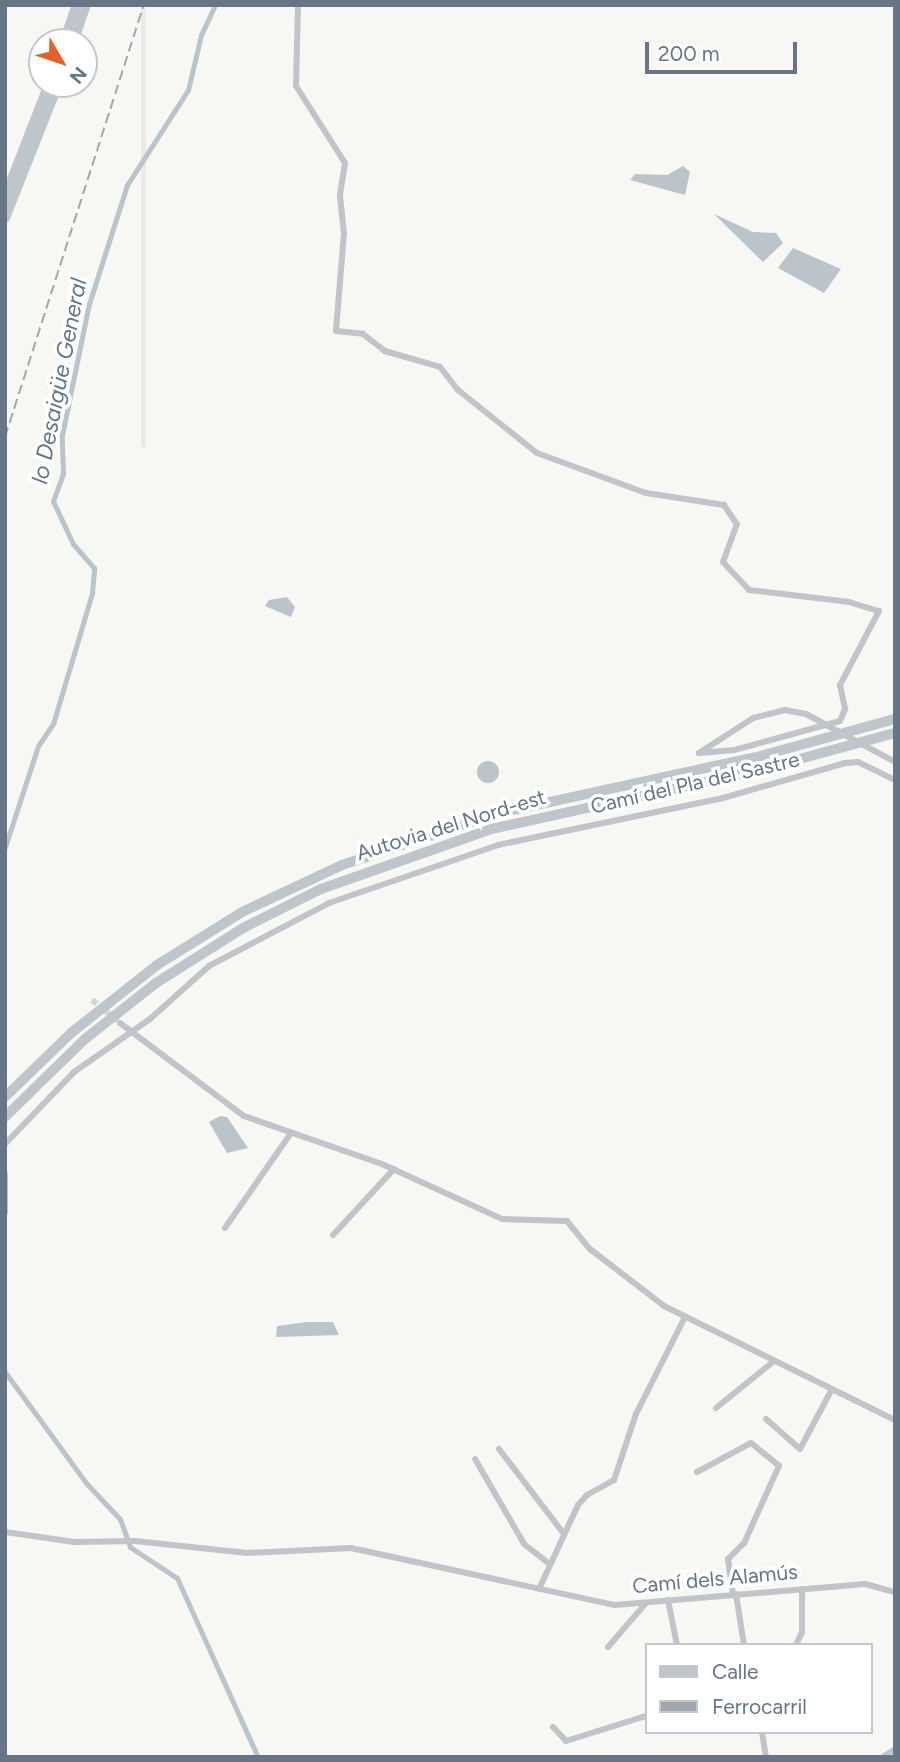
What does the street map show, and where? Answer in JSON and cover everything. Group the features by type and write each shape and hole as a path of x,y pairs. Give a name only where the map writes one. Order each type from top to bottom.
{"highway":[{"path":"69,28 77,5"},
{"path":"78,28 86,5"},
{"path":"5,197 44,98"},
{"path":"5,218 52,98"},
{"name":"Autovia del Nord-est","path":"5,1097 71,1033 164,960 242,912 342,865 499,813 764,755 895,719"},
{"name":"Autovia del Nord-est","path":"5,1117 85,1039 156,983 243,928 321,889 491,830 763,769 895,733"}],"street":[{"name":"Camí del Pla del Sastre","path":"298,5 293,54 296,89 345,163 340,196 344,233 336,331 363,334 385,351 440,367 458,390 537,453 646,493 724,505 737,524 724,564 749,590 857,604 877,610 880,615 840,685 845,709 840,721 734,750 699,753 770,711 801,712 821,722 883,756 895,762"},
{"name":"Camí del Pla del Sastre","path":"5,1144 74,1072 131,1034 209,967 274,930 339,899 460,856 734,795 851,762 895,780"},
{"path":"120,1023 241,1115 394,1169 502,1219 568,1221 599,1257 685,1317 831,1391 895,1420"},
{"path":"225,1228 291,1133"},
{"path":"333,1235 394,1169"},
{"path":"539,1589 564,1534 587,1495 614,1480 636,1414 685,1317"},
{"path":"716,1408 774,1361"},
{"path":"766,1419 800,1449 831,1391"},
{"path":"697,1472 751,1443 779,1466 742,1546 728,1559 744,1643"},
{"path":"499,1449 564,1534"},
{"path":"475,1459 524,1545 550,1564"},
{"name":"Camí dels Alamús","path":"5,1532 75,1542 132,1541 265,1554 344,1547 610,1605 870,1584 895,1592"},
{"path":"797,1643 802,1632 802,1589"},
{"path":"668,1600 677,1643"},
{"path":"608,1647 646,1603"},
{"path":"553,1727 567,1741 645,1716"},
{"path":"764,1734 766,1757"},
{"path":"883,1757 895,1749"}],"shaded area":[{"path":"141,5 146,5 146,447 141,447"},
{"path":"683,166 690,172 685,195 630,180 635,174 667,175"},
{"path":"714,214 753,232 776,233 783,243 763,262"},
{"path":"793,248 841,269 824,293 778,268"},
{"path":"287,597 295,607 291,617 265,606 269,600"},
{"path":"488,761 498,768 499,772 492,782 488,783 478,776 477,772 484,762"},
{"path":"220,1116 227,1117 248,1148 227,1153 209,1122"},
{"path":"333,1322 339,1335 276,1337 277,1326"}],"waterway":[{"name":"lo Desaigüe General","path":"5,847 38,746 53,724 92,593 94,568 73,544 53,501 63,473 62,435 89,304 127,185 188,90 201,35 215,5"},
{"name":"lo Desaigüe General","path":"5,1173 5,1212"},
{"name":"lo Desaigüe General","path":"5,1372 87,1484 120,1519 130,1547 177,1578 258,1757"}],"tunnel":[{"path":"92,1000 120,1023"}],"railway":[{"path":"5,437 144,5"}]}
